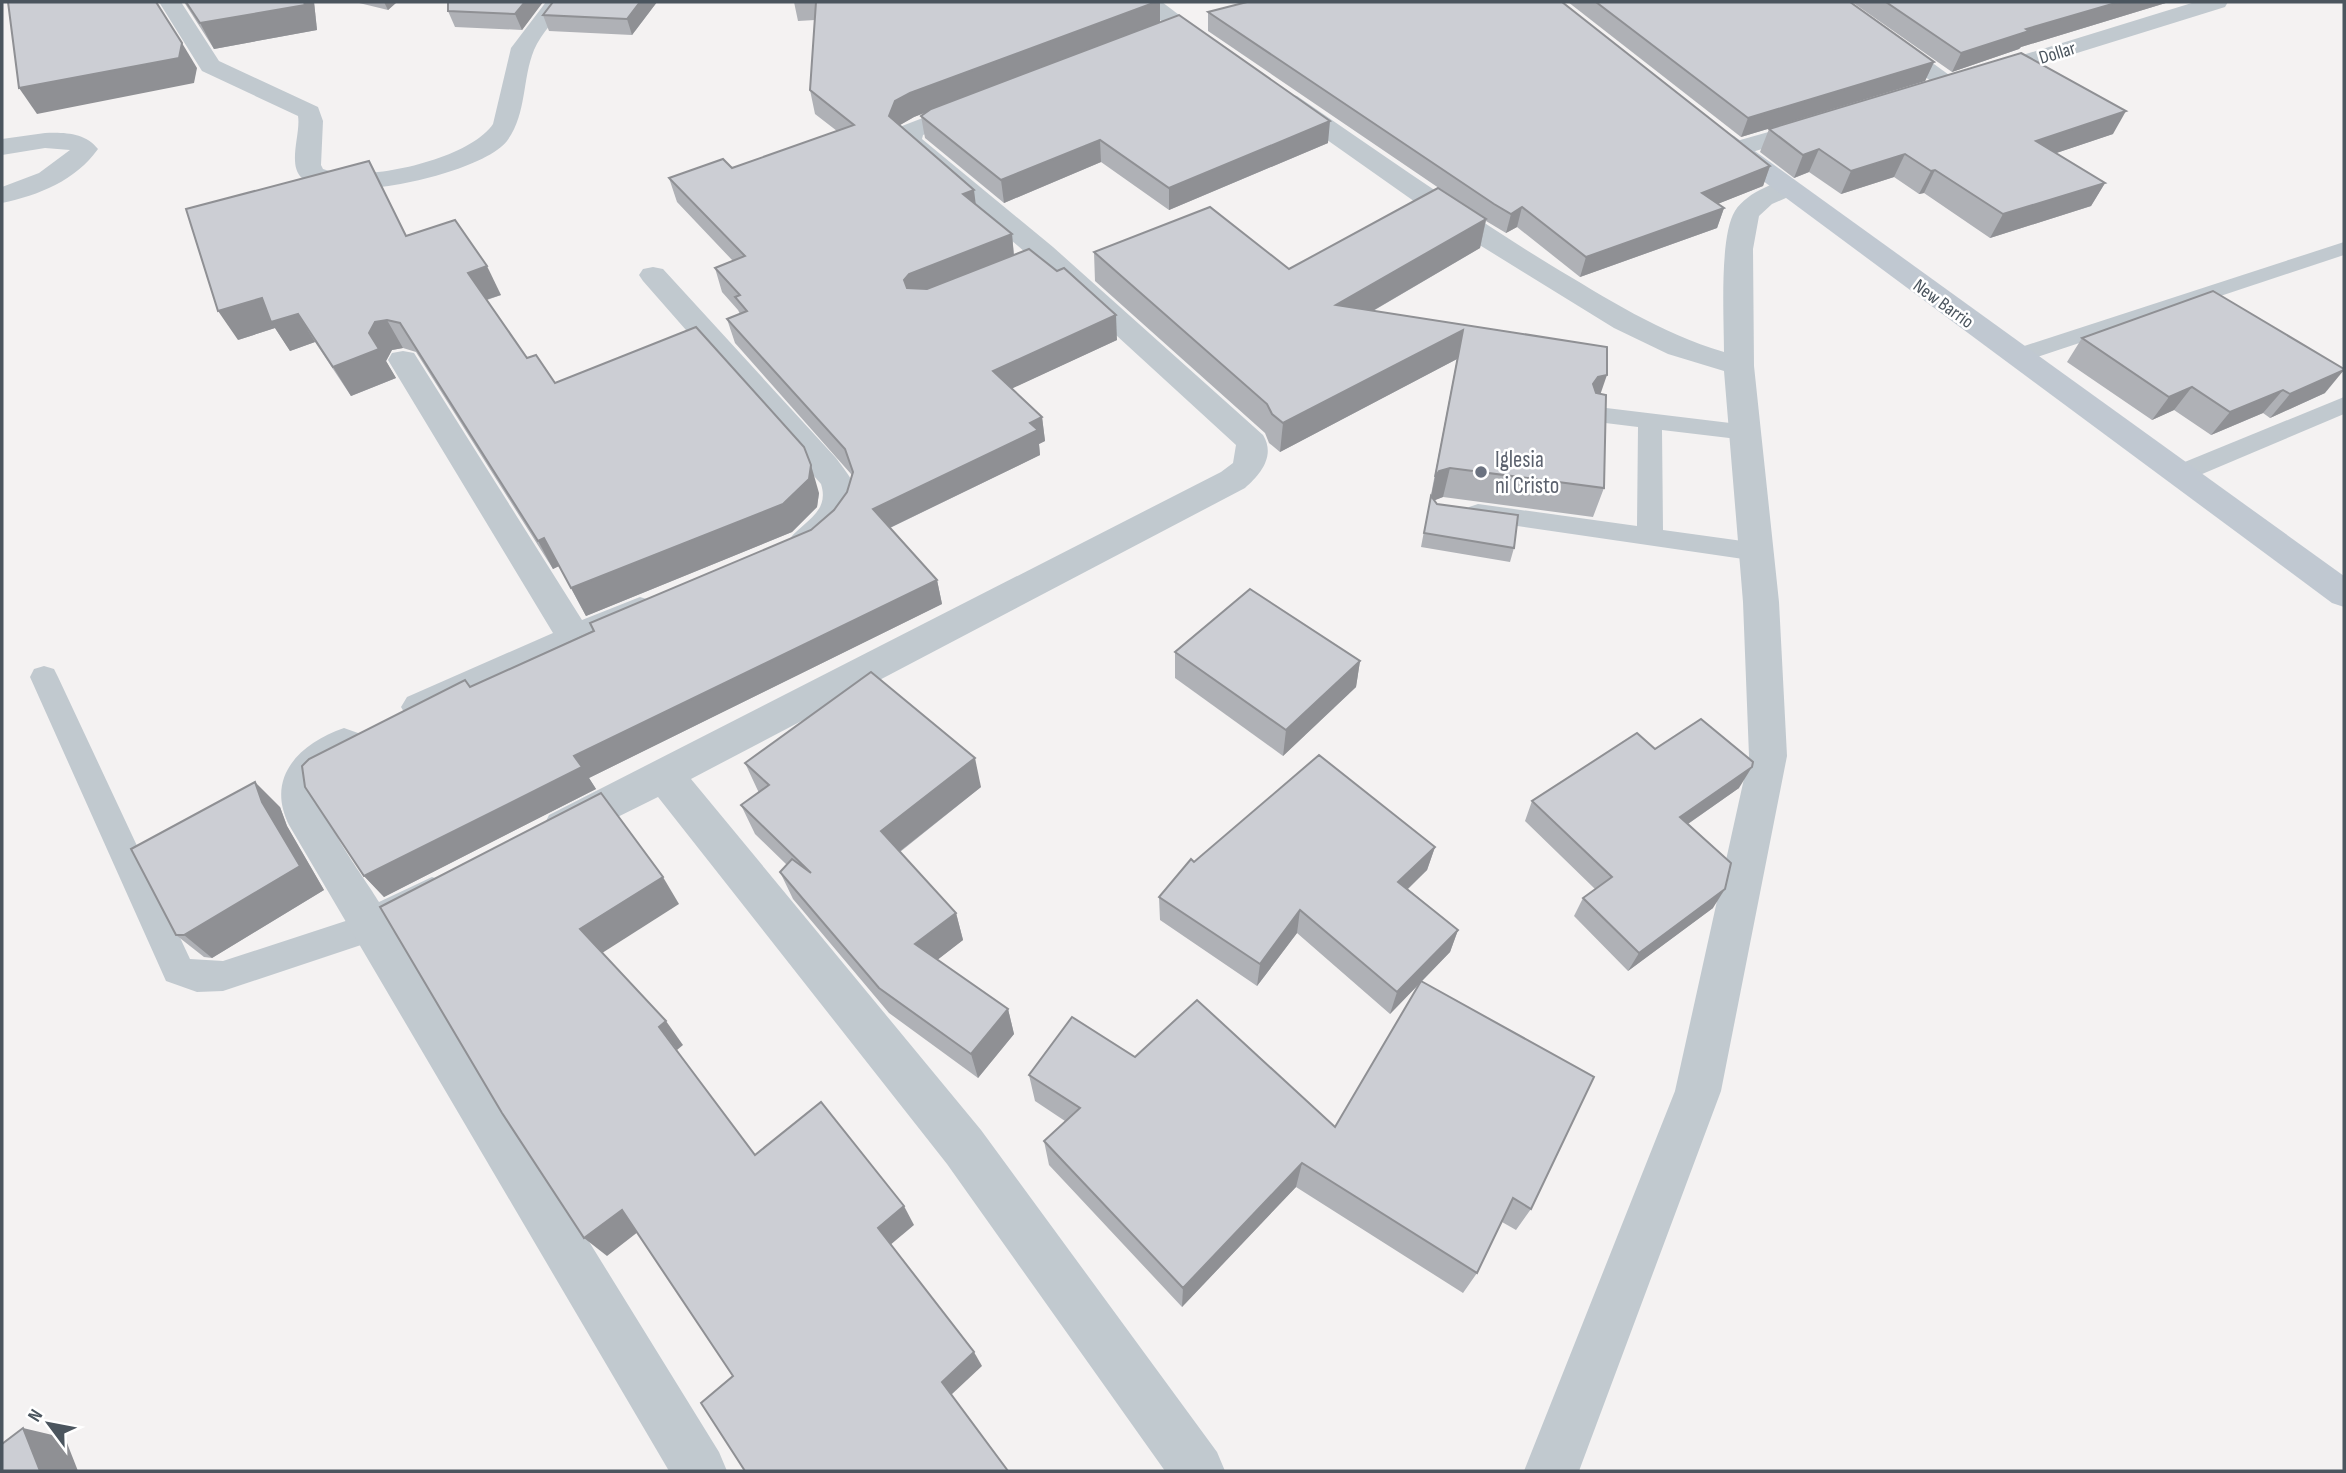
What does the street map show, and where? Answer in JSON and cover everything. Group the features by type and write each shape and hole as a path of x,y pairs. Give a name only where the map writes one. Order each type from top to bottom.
{"main road":[{"name":"New Barrio","path":"1702,123 1786,188 2344,594"}],"street":[{"path":"170,2 210,66 309,112 314,128 306,161 311,173 333,182 404,176 474,154 496,138 505,124 523,48 557,2"},
{"path":"1148,2 1236,65"},
{"path":"1834,2 1951,85"},
{"name":"Dollar","path":"1925,92 2217,2"},
{"path":"1154,36 1180,26"},
{"path":"1270,89 1462,222 1624,322 1679,348 1739,366"},
{"path":"529,845 1233,480 1249,467 1252,442 1034,259 909,141 911,131 917,127 988,99"},
{"path":"1735,149 1836,119"},
{"path":"2,147 62,140 79,143 85,149 76,162 55,175 2,195"},
{"path":"1552,1471 1698,1091 1768,756 1757,552 1739,366 1739,249 1746,214 1763,198 1786,188"},
{"path":"653,275 825,466 839,489 837,509 824,530 805,543 766,559"},
{"path":"403,360 574,637"},
{"path":"677,595 574,637 377,726 312,765 300,782 303,813 700,1471"},
{"path":"663,774 964,1147 1198,1471"},
{"path":"370,928 468,877"}],"lane":[{"path":"2017,356 2344,248"},
{"path":"2179,474 2344,405"},
{"path":"1598,415 1746,432"},
{"path":"1650,421 1650,536"},
{"path":"1457,510 1757,552"},
{"path":"44,677 178,970 197,978 223,976 370,928"}],"building":[{"path":"8,2 156,2 182,43 179,58 19,88"},
{"path":"186,2 304,2 305,5 200,23"},
{"path":"448,2 525,2 515,14 448,11"},
{"path":"553,2 640,2 627,19 543,15"},
{"path":"816,2 1156,2 910,93 895,101 889,116 974,190 963,194 1012,234 909,274 904,280 907,288 927,289 1029,249 1057,271 1064,268 1116,315 993,371 1042,417 1030,423 1038,430 873,509 937,580 574,756 582,767 364,876 305,787 302,766 309,759 465,680 470,687 594,631 590,623 811,530 834,510 847,492 853,472 845,449 727,319 747,311 735,297 740,295 715,268 745,256 669,178 723,159 732,168 854,125 810,90"},
{"path":"1247,2 1562,2 1770,166 1702,193 1724,208 1586,257 1522,207 1511,214 1494,204 1208,12"},
{"path":"1596,2 1850,2 1934,62 1748,118"},
{"path":"1886,2 2119,2 2026,29 2029,31 1961,53"},
{"path":"1179,15 1330,121 1169,188 1100,140 1001,180 921,116 931,109"},
{"path":"2021,53 2126,111 2036,141 2105,183 2003,214 1905,154 1851,171 1819,149 1803,155 1769,129"},
{"path":"369,161 406,236 455,220 487,266 468,273 527,358 536,355 555,383 696,327 804,447 811,465 809,479 783,504 571,588 544,538 538,541 400,323 387,320 375,322 369,333 379,349 333,367 298,314 271,322 262,298 218,311 186,209"},
{"path":"1438,188 1486,219 1336,305 1607,347 1607,375 1598,377 1593,384 1596,393 1606,395 1604,488 1450,468 1439,471 1435,477 1463,330 1283,423 1272,414 1267,404 1094,252 1210,207 1289,269"},
{"path":"2213,291 2344,370 2290,394 2283,390 2230,412 2192,387 2169,397 2082,338"},
{"path":"1431,496 1437,504 1518,515 1514,548 1424,533"},
{"path":"1250,589 1360,661 1286,730 1175,652"},
{"path":"871,672 975,758 881,831 956,913 915,944 1008,1009 971,1054 879,988 780,872 792,859 811,873 741,805 769,785 745,763"},
{"path":"1701,719 1753,762 1752,767 1680,817 1731,863 1725,889 1639,953 1583,898 1612,877 1532,801 1637,733 1655,749"},
{"path":"1319,755 1435,847 1398,882 1458,930 1397,992 1300,910 1260,964 1159,897 1191,859 1194,862"},
{"path":"255,782 262,802 300,866 184,935 176,935 131,849"},
{"path":"601,793 663,877 580,929 666,1021 659,1027 755,1155 821,1102 904,1206 878,1228 974,1352 942,1382 1008,1471 745,1471 701,1403 733,1376 622,1210 584,1238 502,1113 380,907"},
{"path":"1421,981 1594,1077 1531,1209 1513,1198 1477,1273 1302,1163 1183,1288 1044,1141 1080,1108 1029,1075 1072,1017 1135,1057 1197,1000 1335,1127"},
{"path":"23,1428 40,1471 2,1471 2,1444"}],"place":[{"name":"Iglesia ni Cristo","path":"1481,472"}]}
